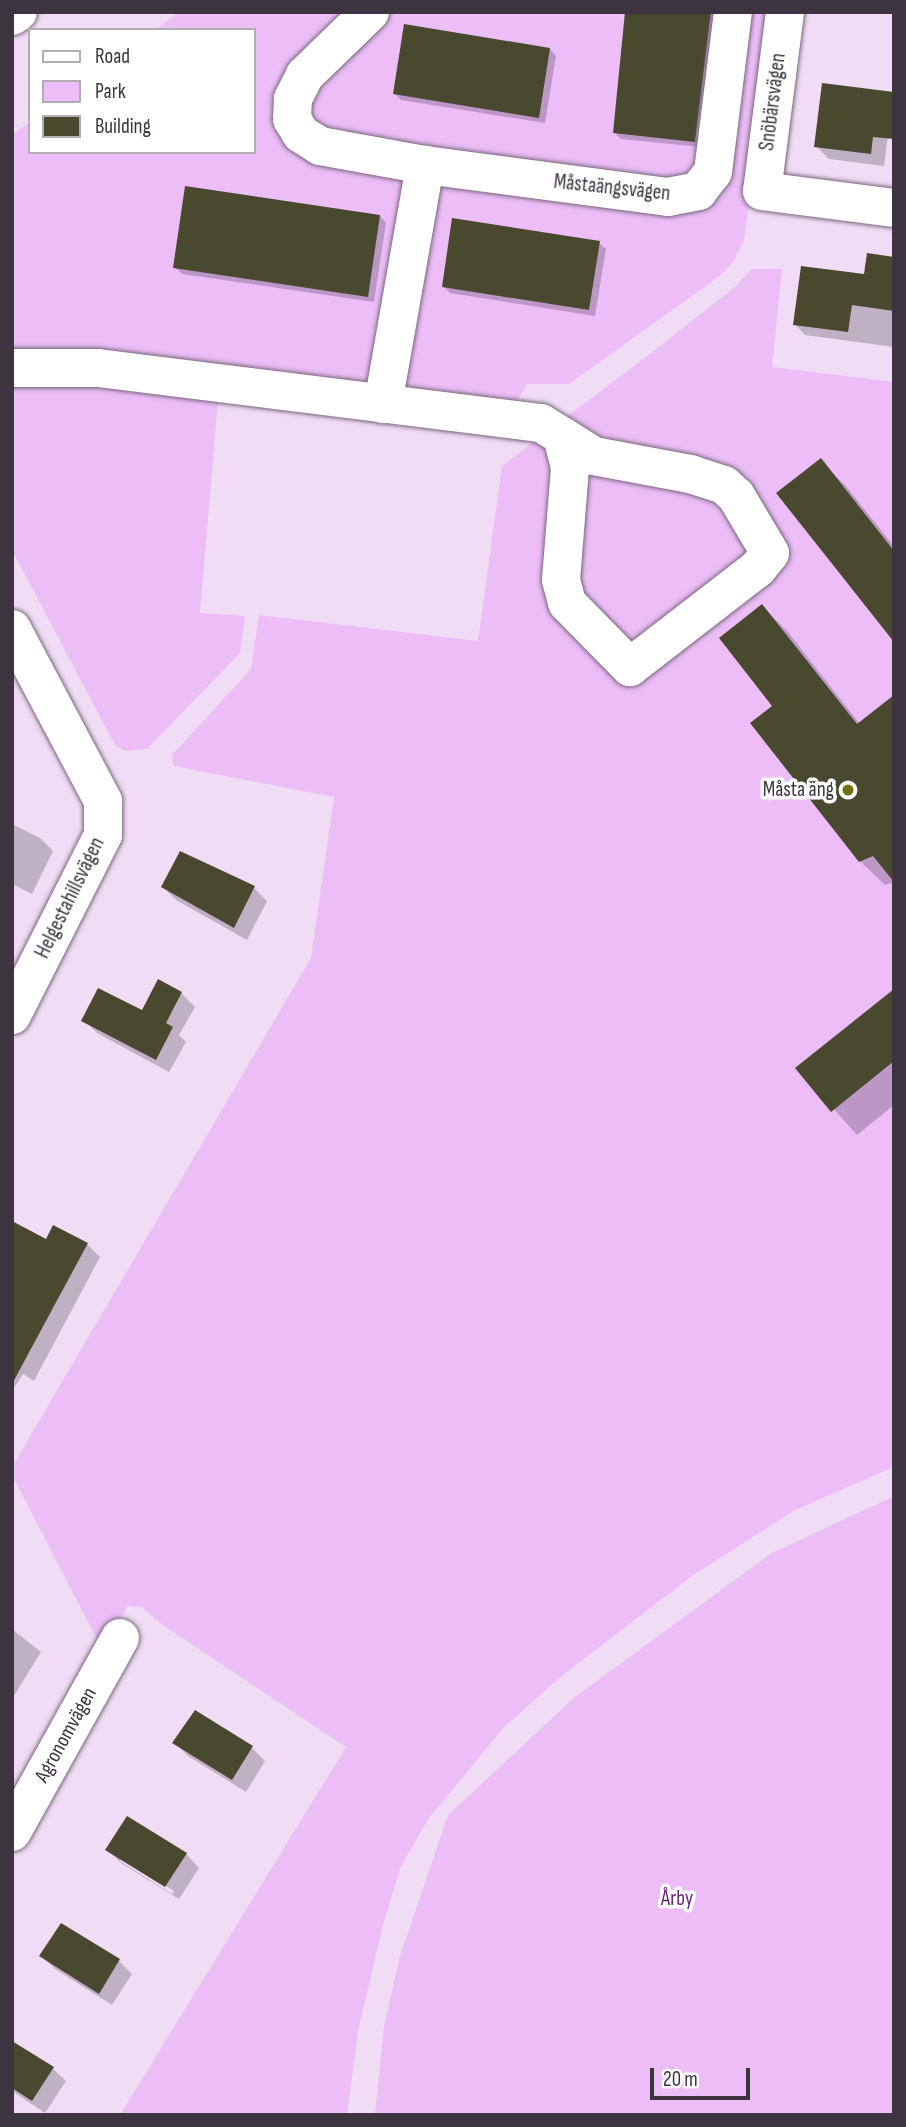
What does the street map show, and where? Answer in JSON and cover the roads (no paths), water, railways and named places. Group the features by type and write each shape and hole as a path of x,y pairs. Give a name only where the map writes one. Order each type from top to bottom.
{"street":[{"path":"12,16 18,12"},
{"name":"Måstaängsvägen","path":"370,12 305,75 293,99 292,119 301,134 320,146 425,165 668,197 698,191 713,172 733,12"},
{"name":"Snöbärsvägen","path":"785,12 762,191 894,208"},
{"path":"383,404 425,165"},
{"path":"12,368 98,368 541,424 562,436 594,456 690,474 724,485 736,496 770,553 758,568 630,667 567,603 561,580 570,468 562,436"},
{"name":"Helgestahillsvägen","path":"12,629 103,801 103,835 12,1015"},
{"name":"Agronomvägen","path":"12,1832 120,1637"}],"place":[{"name":"Måsta äng","path":"848,790"}],"park label":[{"name":"Årby","path":"677,1899"}]}
